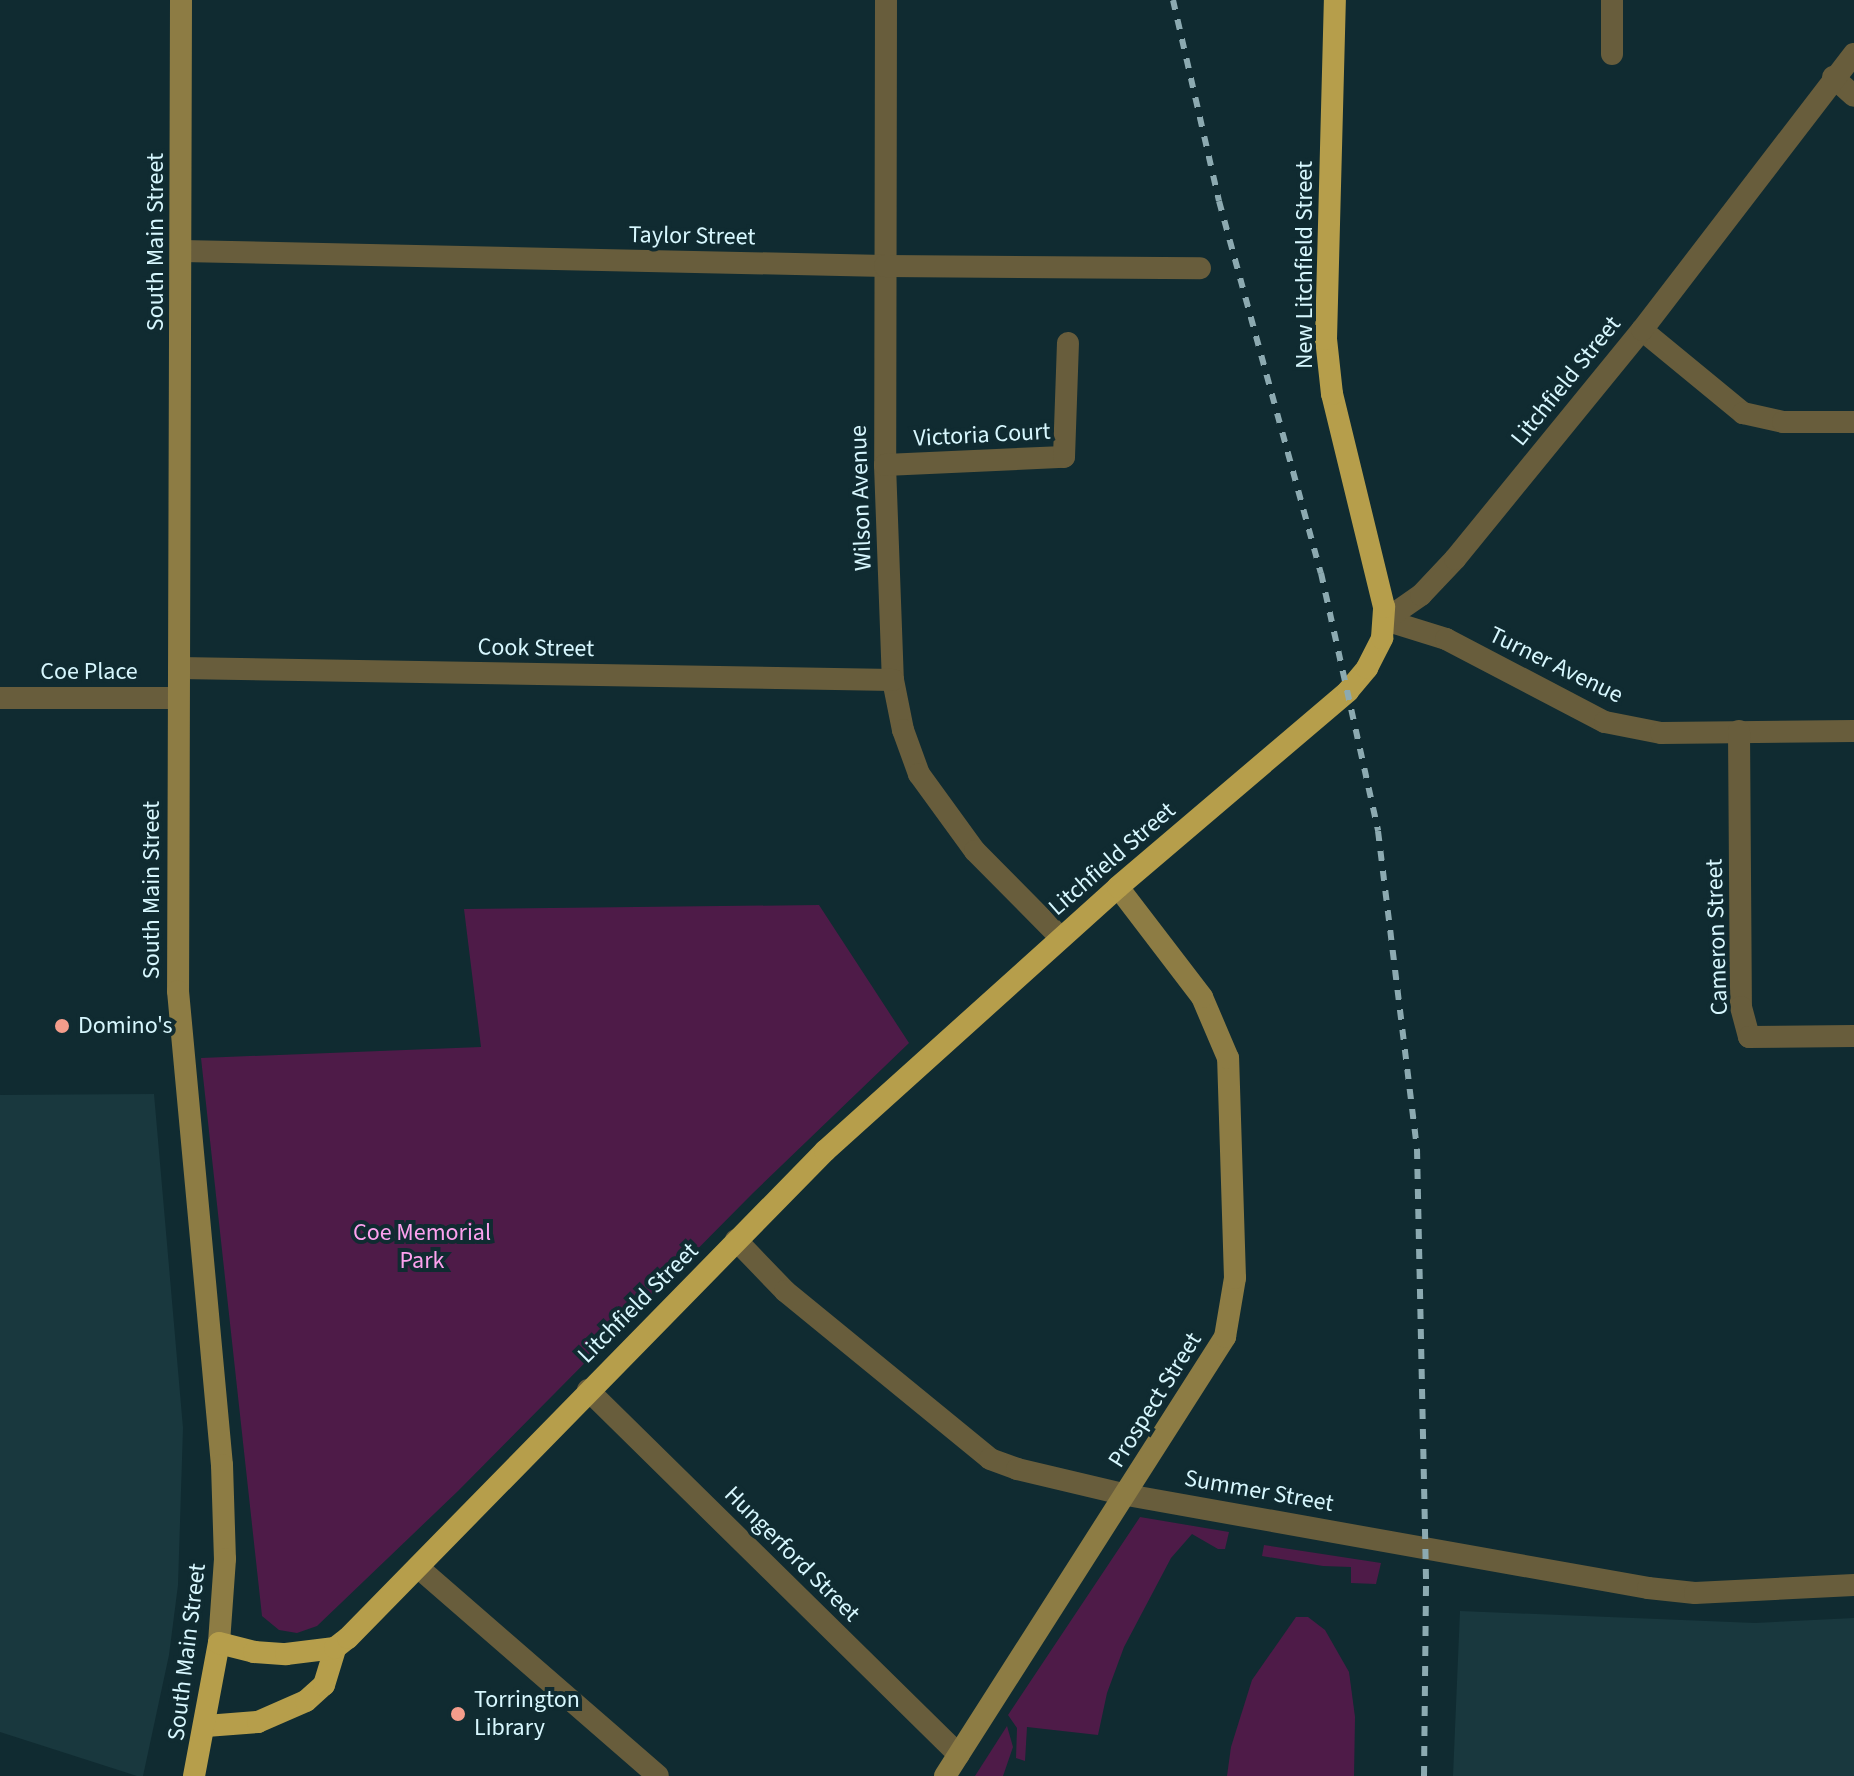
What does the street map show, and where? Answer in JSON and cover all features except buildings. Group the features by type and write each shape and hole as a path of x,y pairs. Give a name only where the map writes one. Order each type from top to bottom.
{"highway":[{"name":"New Litchfield Street","path":"1335,0 1326,339 1332,394 1382,593 1385,620"},
{"name":"Litchfield Street","path":"206,1726 258,1722 306,1701 324,1685 335,1648 420,1569 588,1390 825,1151 1118,887 1348,691 1374,655 1385,620"},
{"path":"219,1643 272,1654 335,1648"},
{"name":"South Main Street","path":"194,1776 206,1726 219,1643"}],"main road":[{"name":"South Main Street","path":"181,0 178,991 222,1465 225,1559 219,1643"},
{"name":"Prospect Street","path":"945,1776 1225,1337 1235,1278 1228,1058 1202,997 1118,887"}],"street":[{"name":"Wilson Avenue","path":"886,0 885,465 893,680 903,730 919,774 975,851 1061,938"},
{"path":"1612,0 1612,54"},
{"name":"Litchfield Street","path":"1385,620 1412,602 1448,567 1642,330 1833,77 1854,54"},
{"path":"1833,77 1854,96"},
{"name":"Taylor Street","path":"182,251 885,266 1200,268"},
{"path":"1642,330 1743,413 1783,422 1854,422"},
{"name":"Victoria Court","path":"885,465 1064,457 1068,343"},
{"name":"Turner Avenue","path":"1385,620 1446,639 1605,722 1661,733 1854,731"},
{"name":"Cook Street","path":"179,668 893,680"},
{"name":"Coe Place","path":"0,698 178,698"},
{"name":"Cameron Street","path":"1739,731 1741,1007 1749,1037 1854,1036"},
{"name":"Summer Street","path":"736,1240 785,1291 990,1459 1127,1495 1648,1588 1695,1593 1854,1585"},
{"name":"Hungerford Street","path":"588,1390 959,1755"},
{"path":"420,1569 658,1776"}],"shaded area":[{"path":"154,1094 183,1428 178,1585 169,1655 143,1776 137,1776 0,1732 0,1095"},
{"path":"1460,1611 1755,1623 1854,1618 1854,1776 1453,1776"}],"green space":[{"name":"Coe Memorial Park","path":"819,905 909,1043 753,1193 458,1491 317,1626 297,1633 279,1630 262,1616 201,1058 481,1047 464,909"},
{"path":"1140,1517 1229,1532 1225,1549 1218,1549 1192,1534 1171,1558 1124,1647 1107,1693 1098,1735 1027,1727 1025,1761 1016,1758 1017,1728 1008,1715"},
{"path":"1264,1545 1381,1563 1376,1584 1351,1583 1351,1567 1323,1566 1262,1556"},
{"path":"1296,1617 1308,1617 1325,1630 1349,1672 1355,1717 1354,1776 1227,1776 1231,1747 1252,1680"},
{"path":"1007,1726 1013,1747 1003,1776 975,1776"}],"railway":[{"path":"1173,0 1219,201 1321,573 1378,831 1417,1149 1426,1586 1424,1776"}],"place":[{"name":"Domino's","path":"62,1026"},
{"name":"Torrington Library","path":"458,1714"}]}
